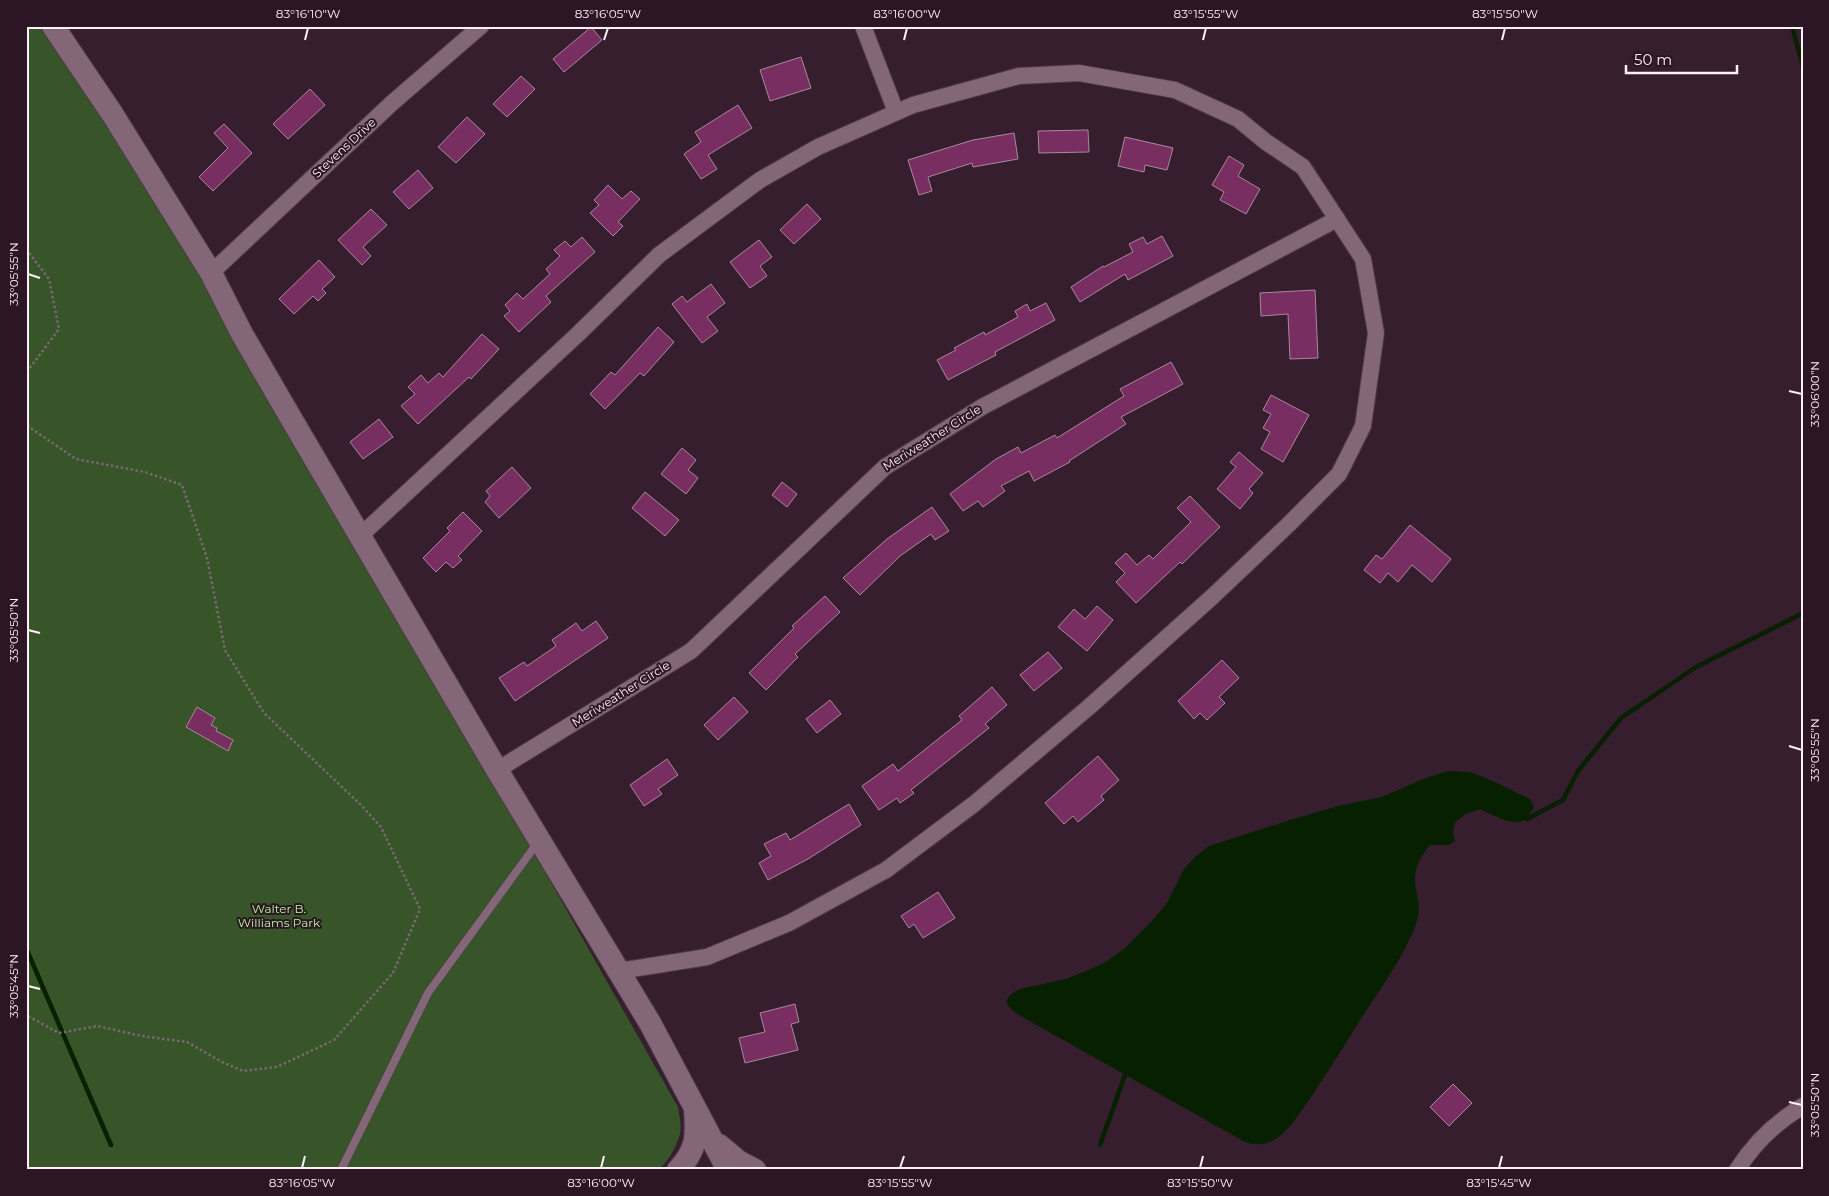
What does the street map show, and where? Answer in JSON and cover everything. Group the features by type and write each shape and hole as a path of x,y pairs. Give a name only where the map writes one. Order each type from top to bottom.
{"main road":[{"path":"53,26 113,115 211,273 242,334 360,536 497,770 650,1023 728,1170"},
{"path":"678,1170 688,1159 694,1146 696,1128 695,1106"},
{"path":"714,1141 738,1161 755,1170"}],"street":[{"name":"Stevens Drive","path":"211,273 392,103 481,26"},
{"path":"863,26 896,112"},
{"path":"360,536 578,334 659,255 760,180 818,146 913,104 1019,76 1079,73 1175,90 1238,120 1303,167 1363,259 1376,333 1363,426 1339,474 1219,591 1089,707 974,804 886,870 789,924 706,957 619,971"},
{"name":"Meriweather Circle","path":"497,770 691,651 885,466 982,407 1337,219"},
{"path":"1737,1170 1758,1142 1784,1117 1803,1106"}],"lane":[{"path":"341,1170 428,993 540,840"}],"path":[{"path":"26,249 49,279 59,329 26,373"},
{"path":"26,420 28,427 76,459 144,472 182,485 207,558 225,650 264,713 361,805 381,827 420,909 392,973 334,1040 277,1067 243,1071 222,1062 188,1042 142,1036 97,1026 60,1033 26,1015"}],"green space":[{"name":"Walter B. Williams Park","path":"26,26 42,26 154,181 678,1107 681,1124 680,1134 671,1155 660,1168 656,1170 26,1170"}],"shaded area":[{"path":"1449,771 1470,772 1488,779 1530,799 1534,807 1528,817 1523,821 1517,822 1504,820 1480,809 1466,814 1455,822 1453,833 1455,841 1449,845 1430,845 1422,857 1415,874 1419,912 1408,943 1393,970 1297,1118 1276,1139 1263,1144 1245,1142 1017,1014 1009,1007 1006,1001 1011,994 1020,989 1066,979 1106,962 1125,948 1167,903 1184,869 1209,846 1338,806 1382,797 1428,777"}],"building":[{"path":"591,27 602,40 564,72 553,59"},
{"path":"801,57 811,88 770,101 760,70"},
{"path":"521,76 535,89 507,117 493,104"},
{"path":"310,89 325,105 288,139 273,124"},
{"path":"738,105 752,128 708,155 717,169 701,179 684,154 701,142 695,132"},
{"path":"467,117 485,134 456,163 438,147"},
{"path":"224,124 252,153 213,191 199,177 228,148 214,133"},
{"path":"1088,130 1089,152 1039,153 1038,131"},
{"path":"1014,133 1018,159 973,167 972,163 928,177 932,191 919,195 908,160 973,140"},
{"path":"1125,137 1173,148 1167,170 1145,165 1144,172 1118,166"},
{"path":"1229,156 1244,165 1238,176 1260,189 1246,214 1220,200 1224,192 1212,185"},
{"path":"418,170 433,188 409,209 393,192"},
{"path":"608,185 622,199 631,191 640,199 618,222 623,226 613,236 590,213 599,205 594,200"},
{"path":"807,204 821,219 794,244 780,230"},
{"path":"371,209 387,225 363,247 371,256 362,265 338,240"},
{"path":"1162,236 1173,256 1128,280 1125,274 1080,302 1071,287 1103,266 1133,252 1129,244 1143,237 1147,244"},
{"path":"582,237 595,252 546,296 551,302 519,332 504,316 510,311 505,305 517,293 523,299 550,274 546,269 560,256 554,250 565,241 571,247"},
{"path":"759,240 772,257 760,266 767,276 750,288 730,262"},
{"path":"319,260 335,277 322,289 326,293 318,301 313,296 294,314 279,299"},
{"path":"711,284 725,303 707,317 718,331 702,343 672,304 682,296 687,302"},
{"path":"1315,290 1318,358 1290,359 1288,314 1261,316 1260,293"},
{"path":"1046,303 1055,320 995,352 996,355 948,380 937,360 956,350 954,348 984,332 985,335 1018,317 1015,311 1027,304 1030,311"},
{"path":"658,327 674,342 644,376 640,373 605,409 590,394 611,372 615,375"},
{"path":"482,334 499,349 471,379 469,377 418,424 401,406 415,394 408,387 421,375 428,383 439,373 443,377"},
{"path":"1171,362 1183,384 1121,417 1126,424 1070,462 1034,481 1029,471 1001,486 1005,491 983,507 978,501 963,511 950,494 996,459 1018,447 1021,453 1055,435 1057,438 1124,396 1120,389"},
{"path":"1271,395 1309,415 1283,462 1261,449 1270,432 1263,428 1271,414 1263,410"},
{"path":"379,419 393,437 363,459 350,442"},
{"path":"682,448 696,460 688,470 698,478 686,494 661,474"},
{"path":"1239,452 1263,473 1249,489 1253,493 1240,509 1217,489 1236,467 1230,462"},
{"path":"512,467 531,488 499,518 485,502 490,496 486,491"},
{"path":"782,482 797,494 787,507 772,495"},
{"path":"645,492 679,520 665,536 632,508"},
{"path":"1190,496 1220,527 1182,564 1180,562 1136,603 1116,582 1125,573 1115,563 1126,553 1137,565 1149,555 1153,559 1191,522 1177,508"},
{"path":"932,507 949,531 935,540 931,534 900,556 860,595 843,578 887,539"},
{"path":"463,512 482,531 458,556 462,560 453,568 446,562 436,572 423,558 450,531 447,528"},
{"path":"1410,525 1451,559 1432,582 1412,565 1398,582 1388,573 1380,583 1364,570 1376,555 1382,559"},
{"path":"825,596 840,612 795,654 798,657 766,690 749,673 794,628 792,626"},
{"path":"1097,606 1113,620 1087,651 1058,627 1074,609 1085,619"},
{"path":"596,621 608,638 515,701 499,678 524,662 527,666 556,646 552,640 576,623 582,631"},
{"path":"1048,652 1062,668 1034,691 1020,675"},
{"path":"1222,660 1239,678 1219,697 1225,703 1207,720 1200,713 1194,719 1178,701"},
{"path":"992,687 1007,705 985,724 989,728 911,790 914,793 900,803 897,798 879,810 862,786 893,764 898,771 962,720 959,716"},
{"path":"734,697 748,712 718,740 704,725"},
{"path":"830,700 841,714 817,733 806,719"},
{"path":"197,707 215,718 211,725 217,728 216,731 233,740 228,751 186,727"},
{"path":"1098,756 1119,780 1101,796 1104,800 1078,822 1073,816 1064,824 1045,803"},
{"path":"667,759 678,775 658,789 662,794 644,806 630,785"},
{"path":"849,804 861,825 808,859 768,880 759,863 771,856 764,844 786,833 790,840"},
{"path":"938,892 955,918 923,938 914,924 909,928 901,916"},
{"path":"795,1004 799,1022 791,1024 798,1050 745,1063 739,1038 765,1032 760,1013"},
{"path":"1453,1084 1472,1103 1449,1126 1430,1107"}],"waterway":[{"path":"1792,26 1803,67"},
{"path":"1527,819 1563,800 1578,771 1621,718 1696,667 1803,613"},
{"path":"26,948 111,1145"},
{"path":"1100,1145 1125,1075"}]}
